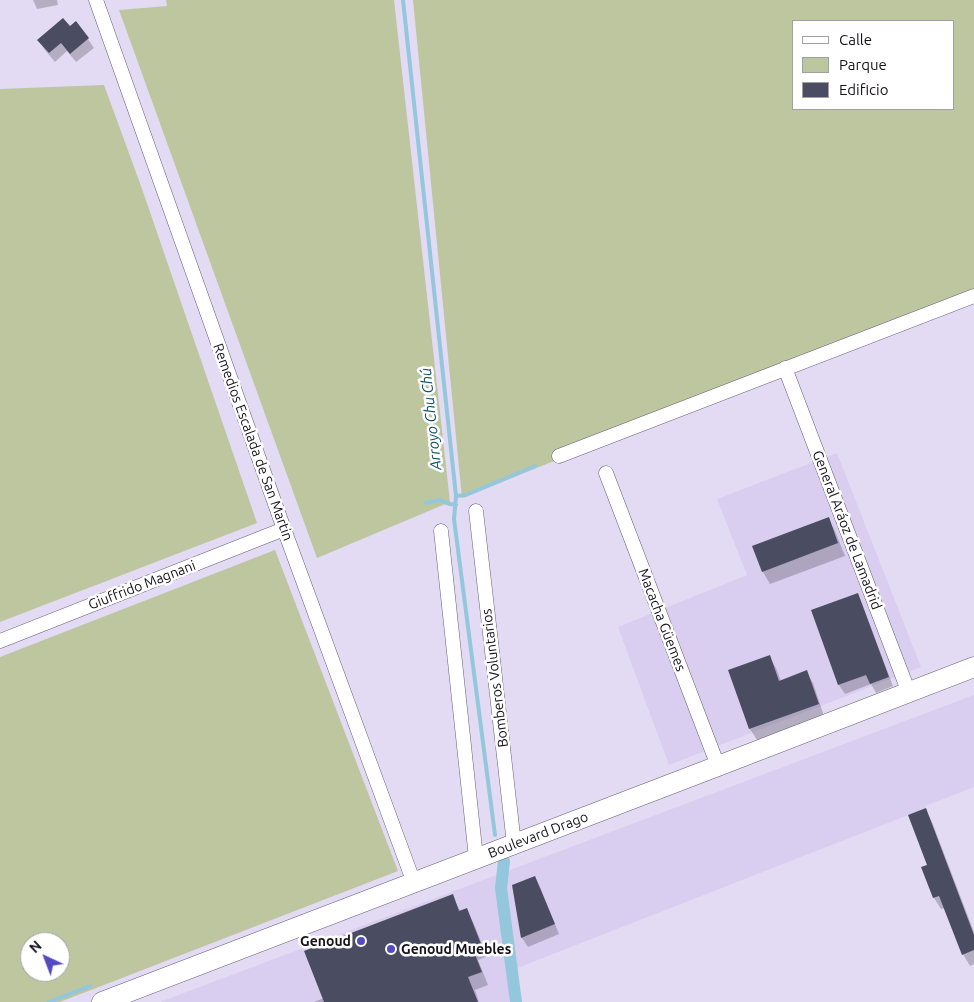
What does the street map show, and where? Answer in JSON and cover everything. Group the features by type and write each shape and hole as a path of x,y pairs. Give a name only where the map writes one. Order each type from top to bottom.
{"main road":[{"name":"Boulevard Drago","path":"102,1002 131,997 482,856 974,667"}],"street":[{"name":"Remedios Escalada de San Martin","path":"96,0 284,529 414,883"},
{"path":"559,456 974,296"},
{"name":"General Aráoz de Lamadrid","path":"785,368 909,693"},
{"name":"Macacha Güemes","path":"606,473 718,766"},
{"name":"Bomberos Voluntarios","path":"476,511 512,845"},
{"name":"Giuffrido Magnani","path":"0,640 284,529"},
{"path":"441,531 482,856"}],"shaded area":[{"path":"837,453 921,667 669,765 618,627 747,575 717,499"},
{"path":"974,695 974,787 925,806 926,808 507,972 510,1002 160,1002"}],"green space":[{"path":"166,0 394,0 450,502 317,558 119,10 167,6"},
{"path":"413,0 974,0 974,296 785,368 462,498"},
{"path":"104,85 141,186 257,523 0,622 0,89"},
{"path":"275,550 398,871 60,1002 0,1002 0,657"}],"building":[{"path":"63,18 70,26 76,21 89,38 70,54 61,43 49,53 37,40"},
{"path":"829,517 838,543 762,572 752,546"},
{"path":"858,593 889,677 870,684 866,675 838,685 811,610"},
{"path":"770,655 779,681 807,670 819,704 749,729 728,670"},
{"path":"926,808 974,935 974,950 962,955 939,896 933,898 921,867 927,865 908,815"},
{"path":"535,876 555,924 521,938 512,885"},
{"name":"Genoud Muebles","path":"453,894 459,911 467,908 481,944 472,947 482,972 468,977 478,1002 324,1002 304,951"}],"waterway":[{"name":"Arroyo Chu Chú","path":"403,0 456,496 454,519 495,835"},
{"path":"456,496 466,495 535,466"},
{"path":"426,503 439,500 456,505"},
{"name":"Arroyo Chu Chú","path":"504,861 501,888 516,1002"},
{"path":"49,1002 90,986"}],"place":[{"name":"Genoud","path":"361,941"},
{"name":"Genoud Muebles","path":"391,949"}]}
